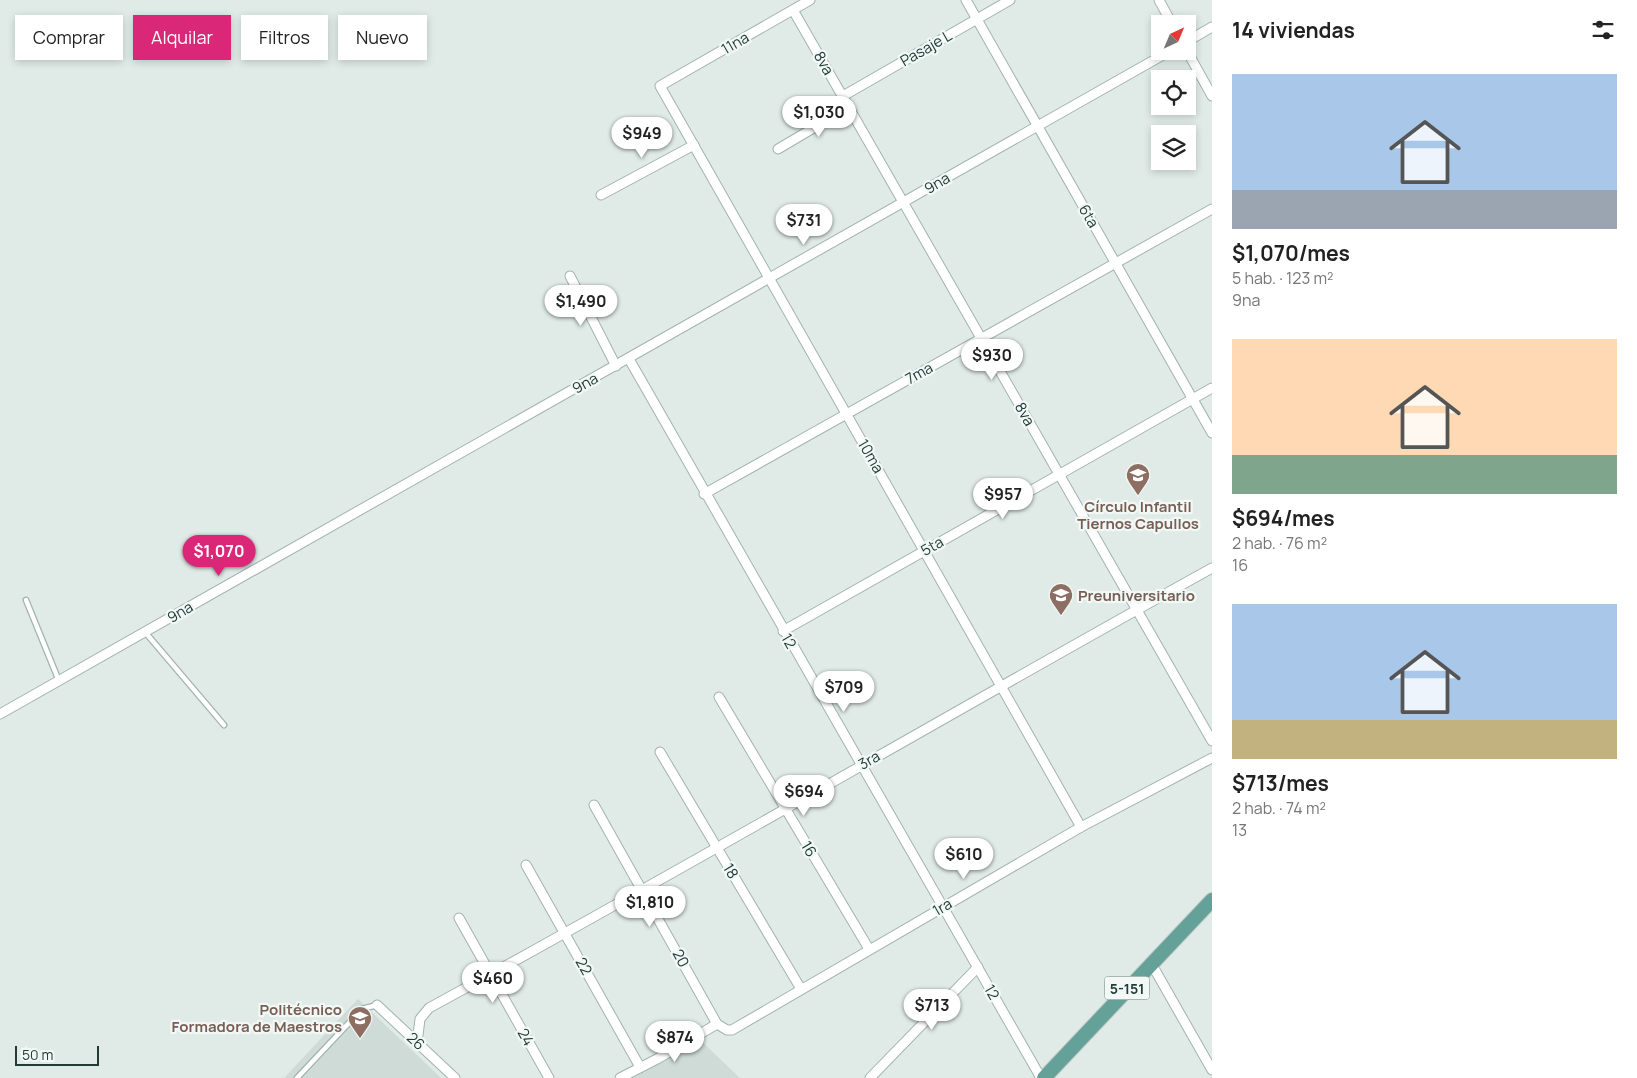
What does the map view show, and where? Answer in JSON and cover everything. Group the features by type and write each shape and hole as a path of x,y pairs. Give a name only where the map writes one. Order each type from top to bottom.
{"main road":[{"name":"5-151","path":"1043,1078 1212,900"}],"street":[{"name":"11na","path":"660,86 810,0"},
{"name":"6ta","path":"966,0 1212,433"},
{"name":"Pasaje L","path":"842,96 1010,0"},
{"path":"1159,0 1167,15"},
{"name":"8va","path":"793,10 1212,741"},
{"path":"1196,36 1212,27"},
{"name":"9na","path":"0,714 1154,60"},
{"path":"1192,60 1212,96"},
{"name":"10ma","path":"660,86 1081,827"},
{"path":"778,149 849,107"},
{"path":"600,195 694,145"},
{"name":"7ma","path":"704,494 1212,209"},
{"path":"570,276 616,366"},
{"name":"12","path":"629,359 704,494 1043,1078"},
{"name":"5ta","path":"783,631 1212,388"},
{"name":"3ra","path":"417,1043 420,1019 429,1008 642,888 786,810 861,765 1212,568"},
{"name":"16","path":"719,697 869,949"},
{"name":"18","path":"660,752 801,989"},
{"name":"1ra","path":"717,1024 727,1030 732,1030 1081,827 1212,758"},
{"name":"20","path":"594,805 717,1024"},
{"name":"22","path":"526,865 640,1068"},
{"name":"24","path":"459,918 549,1078"},
{"path":"1151,963 1212,1070"},
{"path":"870,1078 978,967"},
{"name":"26","path":"377,1005 455,1078"},
{"path":"620,1078 717,1024"}],"lane":[{"path":"26,600 60,680"},
{"path":"145,632 224,726"},
{"path":"296,1078 362,1008 377,1005"}],"shaded area":[{"name":"Politécnico Formadora de Maestros","path":"358,999 441,1078 284,1078"},
{"path":"701,1041 740,1078 631,1078 633,1077"}],"place":[{"name":"Círculo Infantil Tiernos Capullos","path":"1138,496"},
{"name":"Preuniversitario","path":"1061,616"},
{"name":"Politécnico Formadora de Maestros","path":"360,1039"}]}
